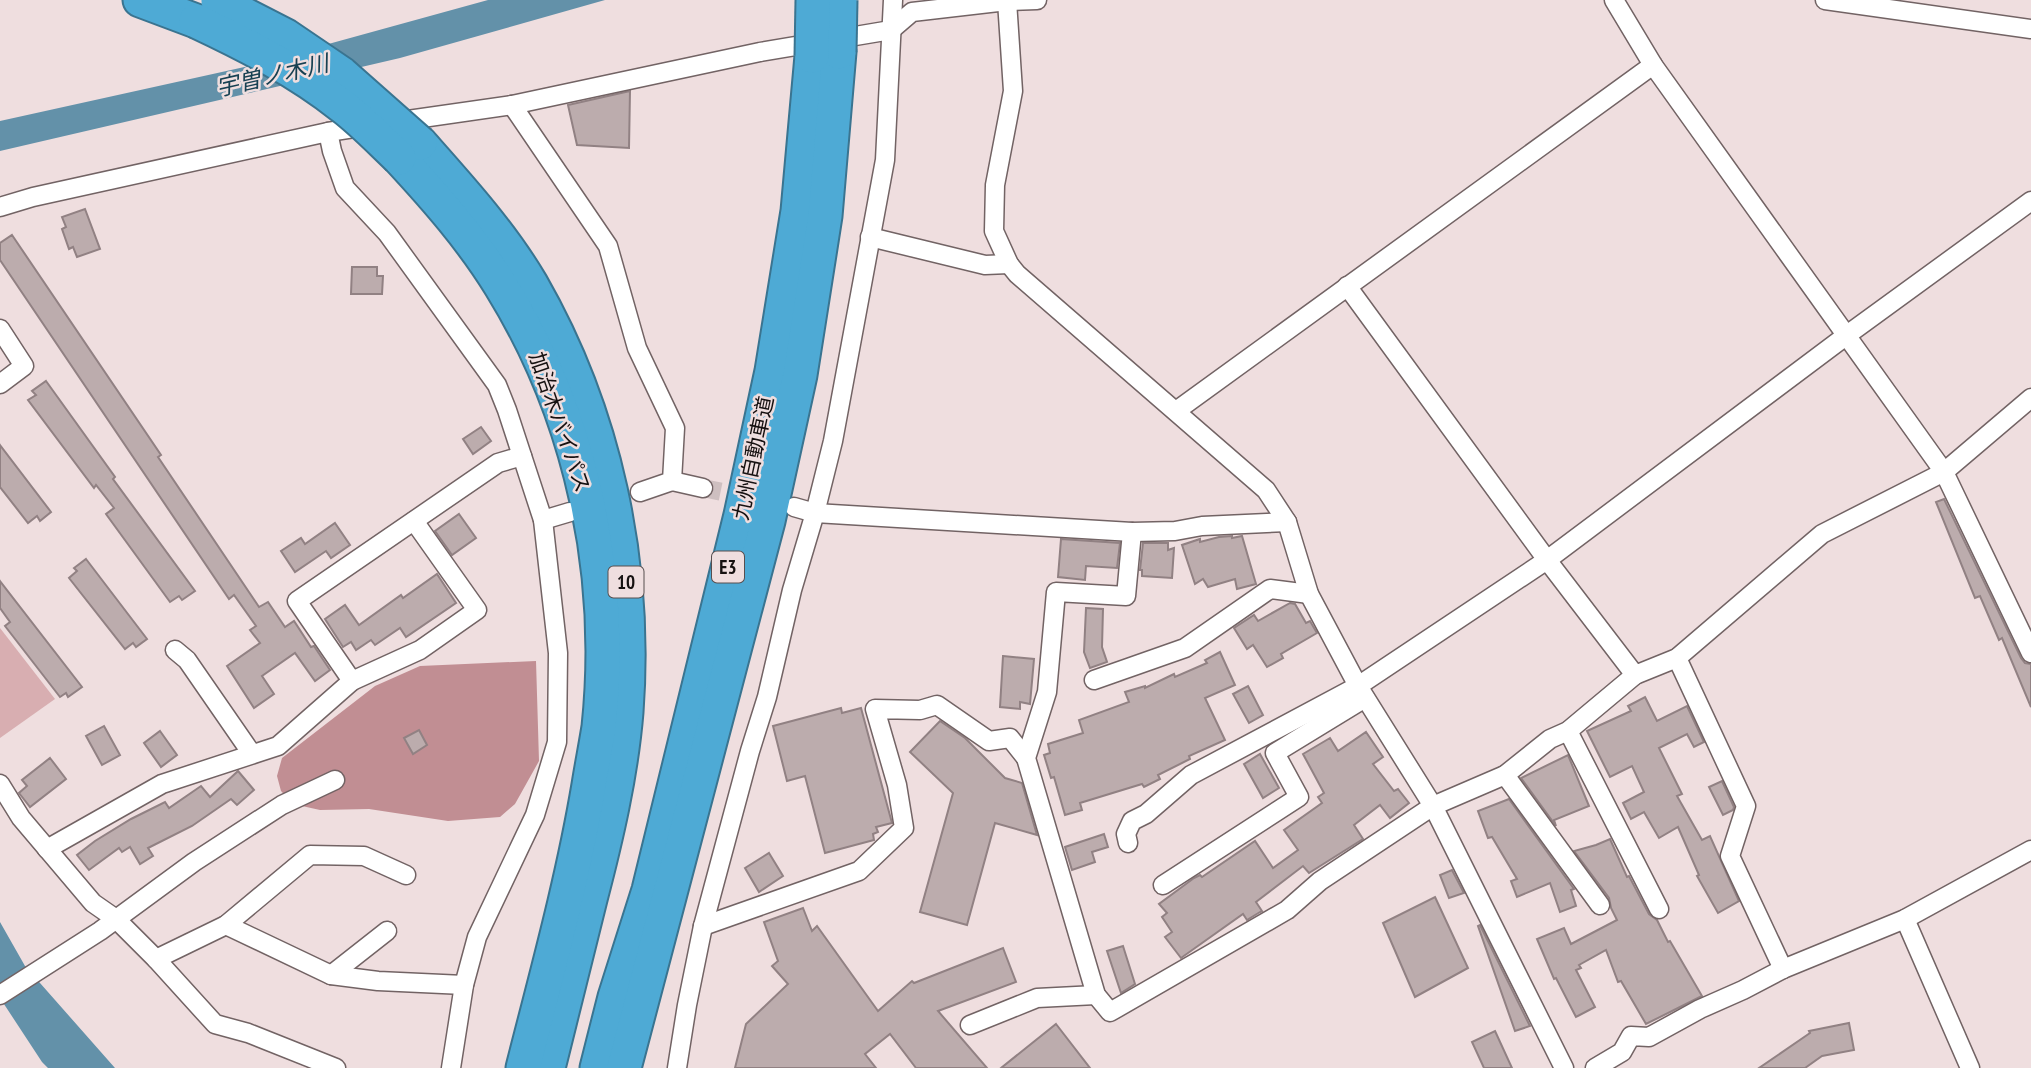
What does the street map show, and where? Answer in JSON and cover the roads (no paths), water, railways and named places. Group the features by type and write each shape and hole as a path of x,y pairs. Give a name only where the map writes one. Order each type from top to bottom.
{"highway":[{"name":"加治木バイパス","path":"140,0 210,7 244,43 302,77 457,184 502,241 530,283 587,402 608,478 621,542 627,594 626,713 616,783 600,860 548,1068"},
{"name":"九州自動車道","path":"627,1068 640,1003 768,521 800,375 825,216 825,54 813,0"},
{"name":"九州自動車道","path":"597,1068 615,997 649,890 741,515 772,371 825,54 839,0"},
{"name":"加治木バイパス","path":"410,150 450,214 501,285 544,364 584,482 598,560 603,653 598,728 566,897 523,1068"}],"street":[{"path":"0,207 33,197 328,132 512,105 760,52 891,30 912,12 1037,0"},
{"path":"1614,0 1653,65 1944,472 2031,653"},
{"path":"1825,0 2031,29"},
{"path":"1007,1 1013,91 995,185 994,231 1009,264 1017,274 1266,489 1287,522 1310,594 1362,692 1433,806 1564,1068"},
{"path":"677,1068 703,926 767,697 792,590 816,513 834,440 886,160 893,4"},
{"path":"1177,411 1653,65"},
{"path":"512,105 608,246 637,348 675,428 672,481"},
{"path":"328,132 345,188 387,233 497,385 543,520 558,653 557,741 535,815 477,937 464,985 451,1068"},
{"path":"1163,885 1299,797 1275,753 1547,560 1846,335 2031,201"},
{"path":"870,237 985,265 1009,264"},
{"path":"1348,285 1547,560 1635,675"},
{"path":"0,329 24,366 0,384"},
{"path":"703,926 859,871 904,828 897,785 875,709 920,710 936,705 989,741 1010,738 1026,758 1096,995 1110,1012 1287,910 1320,881 1433,806 1505,775 1550,739 1568,731 1635,675 1677,657 1822,534 1944,472 2031,398"},
{"path":"352,681 297,601 498,463 522,456"},
{"path":"640,492 672,481 703,488"},
{"path":"794,507 816,513 1132,532 1287,522"},
{"path":"543,520 570,512"},
{"path":"47,849 162,784 278,746 352,681 420,650 477,610 414,521"},
{"path":"1026,758 1047,692 1056,592 1126,596 1132,532"},
{"path":"1094,680 1185,648 1270,589 1310,594"},
{"path":"175,650 187,660 252,754"},
{"path":"1677,657 1746,806 1730,856 1783,969"},
{"path":"1128,843 1126,834 1132,821 1146,814 1191,775 1362,692"},
{"path":"1568,731 1659,909"},
{"path":"1505,775 1600,905"},
{"path":"0,995 93,936 194,862 282,805 335,780"},
{"path":"0,784 21,818 93,903 117,919 215,1024 248,1033 336,1068"},
{"path":"1595,1068 1622,1052 1631,1036 1649,1037 1783,969 1905,919 2031,849"},
{"path":"156,959 226,925 310,855 364,856 406,875"},
{"path":"1905,919 1970,1068"},
{"path":"226,925 331,975 378,981 464,985"},
{"path":"331,975 387,931"},
{"path":"970,1025 1037,998 1096,995"}],"water":[{"name":"宇曽ノ木川","path":"488,0 605,0 400,58 0,151 0,121 249,66"},
{"path":"0,922 25,966 115,1068 48,1068 42,1062 0,998"}],"tunnel":[{"path":"703,488 751,498"}]}
